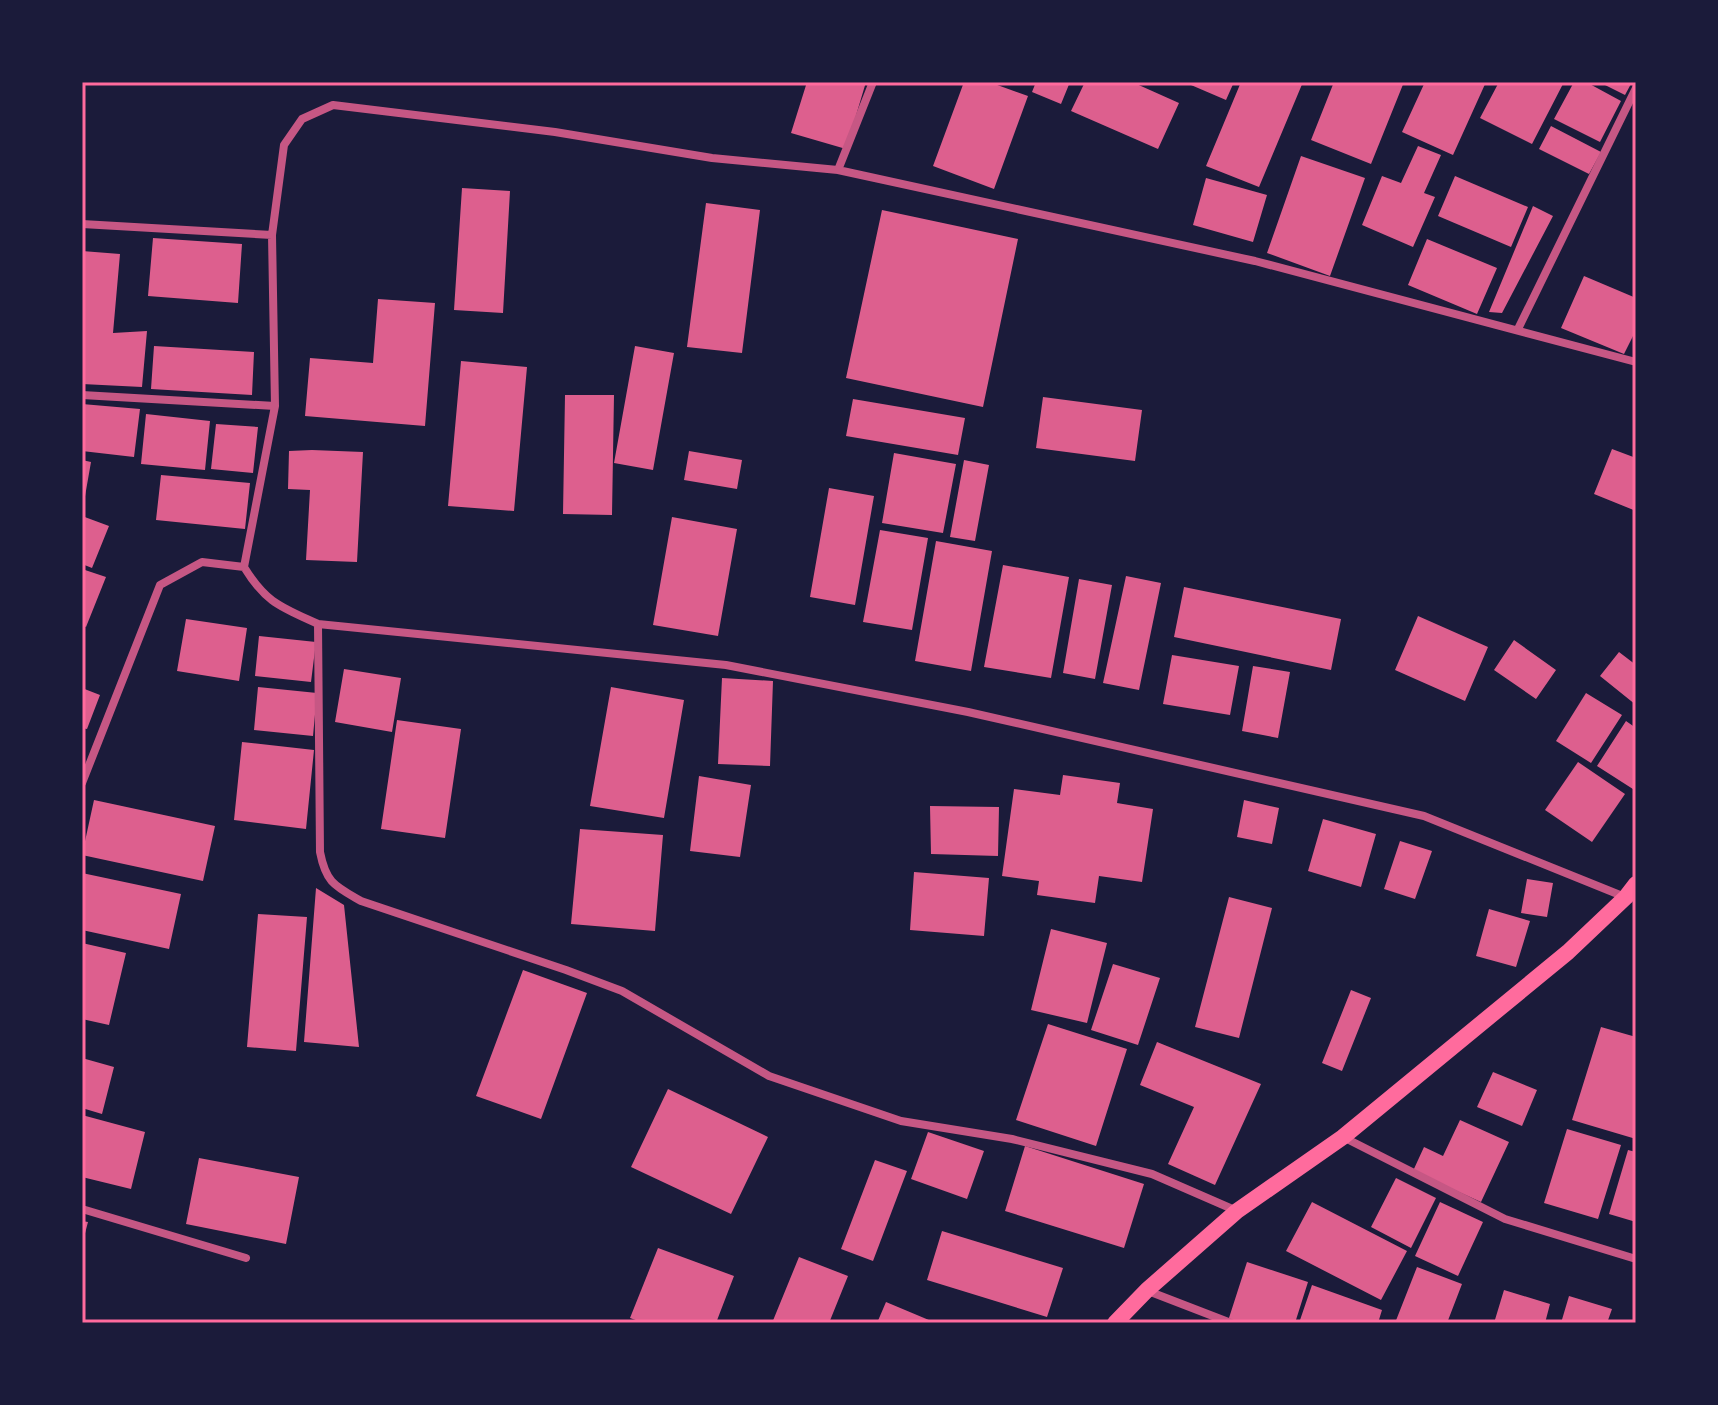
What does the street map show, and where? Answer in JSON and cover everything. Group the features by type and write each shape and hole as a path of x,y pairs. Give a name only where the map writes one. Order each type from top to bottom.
{"main road":[{"path":"1115,1323 1147,1290 1237,1211 1343,1137 1568,952 1631,890"}],"street":[{"path":"838,170 873,82"},
{"path":"1518,329 1636,88"},
{"path":"1631,890 1424,816 968,712 726,665 318,624 278,606 258,590 244,567 275,406 272,235 284,145 302,119 333,105 555,132 712,158 838,170 1255,261 1636,362"},
{"path":"82,224 272,235"},
{"path":"82,395 275,406"},
{"path":"82,783 160,585 202,562 244,567"},
{"path":"318,624 320,852 324,872 338,888 361,901 622,991 769,1076 901,1121 1012,1139 1152,1174 1237,1211"},
{"path":"1343,1137 1505,1219 1636,1259"},
{"path":"82,1209 246,1258"},
{"path":"1147,1290 1231,1323"}],"building":[{"path":"807,82 866,82 846,149 791,133"},
{"path":"964,82 989,82 1028,96 994,189 933,166"},
{"path":"1036,82 1070,82 1061,104 1032,92"},
{"path":"1085,82 1132,82 1179,103 1158,149 1071,111"},
{"path":"1184,82 1234,82 1226,100"},
{"path":"1241,82 1303,82 1259,187 1206,166"},
{"path":"1334,82 1404,82 1371,164 1311,140"},
{"path":"1425,82 1486,82 1453,155 1402,132"},
{"path":"1499,82 1564,82 1532,144 1480,118"},
{"path":"1574,82 1586,82 1621,101 1600,142 1554,119"},
{"path":"1599,82 1632,82 1625,95"},
{"path":"1551,126 1601,152 1589,174 1539,149"},
{"path":"1418,146 1441,155 1424,193 1435,197 1413,247 1362,225 1382,176 1401,183"},
{"path":"1301,156 1365,178 1330,276 1267,253"},
{"path":"1455,176 1528,207 1511,247 1438,216"},
{"path":"1206,178 1267,195 1253,242 1193,225"},
{"path":"462,188 510,191 503,313 454,310"},
{"path":"706,203 760,210 742,353 687,347"},
{"path":"1533,206 1553,216 1502,313 1489,312"},
{"path":"882,210 1018,239 983,407 846,378"},
{"path":"153,238 242,244 238,303 148,296"},
{"path":"1427,239 1497,268 1477,314 1408,285"},
{"path":"82,251 120,254 113,333 147,331 142,387 82,384"},
{"path":"1584,276 1636,298 1636,330 1624,354 1561,328"},
{"path":"378,299 435,303 425,426 305,416 310,358 373,363"},
{"path":"154,346 254,352 252,395 151,389"},
{"path":"635,346 674,353 653,470 614,463"},
{"path":"461,361 527,367 514,511 448,506"},
{"path":"565,395 614,395 612,515 563,514"},
{"path":"1043,397 1142,410 1135,461 1036,448"},
{"path":"853,399 965,418 958,455 846,436"},
{"path":"82,404 140,409 134,457 82,451"},
{"path":"146,414 210,421 205,470 141,464"},
{"path":"216,424 258,427 253,473 211,469"},
{"path":"1612,449 1636,458 1636,511 1594,494"},
{"path":"289,451 363,452 357,562 306,560 310,490 288,489"},
{"path":"689,451 742,460 737,489 684,480"},
{"path":"894,453 956,464 943,533 882,523"},
{"path":"82,460 91,462 84,502 82,502"},
{"path":"964,460 989,465 975,541 950,537"},
{"path":"161,475 250,483 245,529 156,520"},
{"path":"829,488 874,496 855,605 810,597"},
{"path":"82,516 109,526 92,568 82,564"},
{"path":"672,517 737,529 718,636 653,625"},
{"path":"880,530 928,538 912,630 863,622"},
{"path":"936,541 992,551 971,671 915,661"},
{"path":"1003,565 1069,577 1051,678 984,667"},
{"path":"82,569 106,577 86,627 82,625"},
{"path":"1126,576 1161,583 1139,690 1103,683"},
{"path":"1079,579 1112,585 1095,679 1063,673"},
{"path":"1184,587 1341,619 1331,670 1174,637"},
{"path":"1418,616 1488,647 1465,701 1395,670"},
{"path":"186,619 247,628 239,681 177,671"},
{"path":"259,636 316,642 311,682 255,676"},
{"path":"1514,640 1556,670 1536,699 1494,670"},
{"path":"1619,652 1636,665 1636,705 1600,676"},
{"path":"1172,655 1239,666 1230,715 1163,704"},
{"path":"1253,666 1290,672 1278,738 1242,731"},
{"path":"344,669 401,678 392,732 335,722"},
{"path":"722,678 773,681 770,766 718,764"},
{"path":"258,687 317,693 313,736 254,730"},
{"path":"611,687 684,700 664,818 590,806"},
{"path":"82,688 100,695 87,729 82,728"},
{"path":"1586,693 1622,715 1591,763 1556,741"},
{"path":"397,720 461,729 445,838 381,829"},
{"path":"1626,721 1636,728 1636,791 1597,766"},
{"path":"242,742 314,750 306,829 234,820"},
{"path":"1578,762 1625,794 1592,842 1545,810"},
{"path":"1063,775 1120,783 1117,803 1153,809 1142,882 1099,876 1095,903 1037,895 1039,881 1002,876 1014,789 1060,795"},
{"path":"699,776 751,785 740,857 690,851"},
{"path":"94,800 215,826 203,881 82,855"},
{"path":"1244,800 1279,808 1272,844 1237,837"},
{"path":"930,806 999,807 998,856 931,854"},
{"path":"1323,819 1376,834 1361,887 1308,871"},
{"path":"580,829 663,835 655,931 571,924"},
{"path":"1400,841 1432,851 1415,899 1384,889"},
{"path":"914,872 989,878 984,936 910,930"},
{"path":"82,873 181,894 169,949 82,930"},
{"path":"1527,879 1553,883 1547,917 1521,913"},
{"path":"316,888 344,905 359,1047 304,1042"},
{"path":"1229,897 1272,908 1239,1038 1195,1027"},
{"path":"1489,909 1530,921 1516,967 1476,956"},
{"path":"258,914 307,917 296,1051 247,1047"},
{"path":"1051,929 1107,943 1087,1023 1031,1010"},
{"path":"82,943 126,953 109,1025 82,1019"},
{"path":"1113,964 1160,978 1138,1045 1091,1030"},
{"path":"523,970 587,993 541,1119 476,1096"},
{"path":"1351,990 1371,998 1342,1071 1322,1063"},
{"path":"1048,1024 1127,1049 1096,1146 1016,1120"},
{"path":"1601,1027 1636,1037 1636,1139 1572,1120"},
{"path":"1157,1042 1261,1084 1215,1185 1168,1164 1194,1107 1140,1085"},
{"path":"82,1058 114,1067 102,1114 82,1108"},
{"path":"1493,1072 1537,1090 1522,1126 1477,1107"},
{"path":"668,1089 768,1137 731,1214 631,1167"},
{"path":"82,1115 145,1132 131,1189 82,1177"},
{"path":"1460,1120 1509,1142 1481,1202 1413,1171 1424,1147 1443,1156"},
{"path":"1567,1129 1621,1145 1598,1219 1544,1203"},
{"path":"928,1132 984,1151 967,1199 911,1179"},
{"path":"1025,1146 1144,1184 1124,1248 1005,1211"},
{"path":"1628,1150 1636,1152 1636,1222 1609,1214"},
{"path":"199,1158 299,1177 286,1244 186,1224"},
{"path":"875,1160 907,1171 873,1261 841,1249"},
{"path":"1396,1178 1436,1198 1411,1248 1371,1227"},
{"path":"1312,1202 1407,1251 1381,1300 1286,1251"},
{"path":"1440,1202 1483,1222 1458,1276 1415,1256"},
{"path":"82,1221 88,1222 83,1241 82,1241"},
{"path":"942,1231 1063,1268 1047,1317 927,1280"},
{"path":"658,1248 734,1276 716,1323 644,1323 630,1318"},
{"path":"799,1257 848,1276 829,1323 772,1323"},
{"path":"1247,1262 1308,1282 1295,1323 1228,1321"},
{"path":"1417,1267 1462,1284 1447,1323 1395,1323"},
{"path":"1312,1285 1382,1310 1378,1323 1299,1323"},
{"path":"1504,1290 1550,1304 1545,1323 1494,1323"},
{"path":"1569,1296 1612,1309 1607,1323 1561,1323"},
{"path":"886,1302 936,1323 877,1323"}]}
